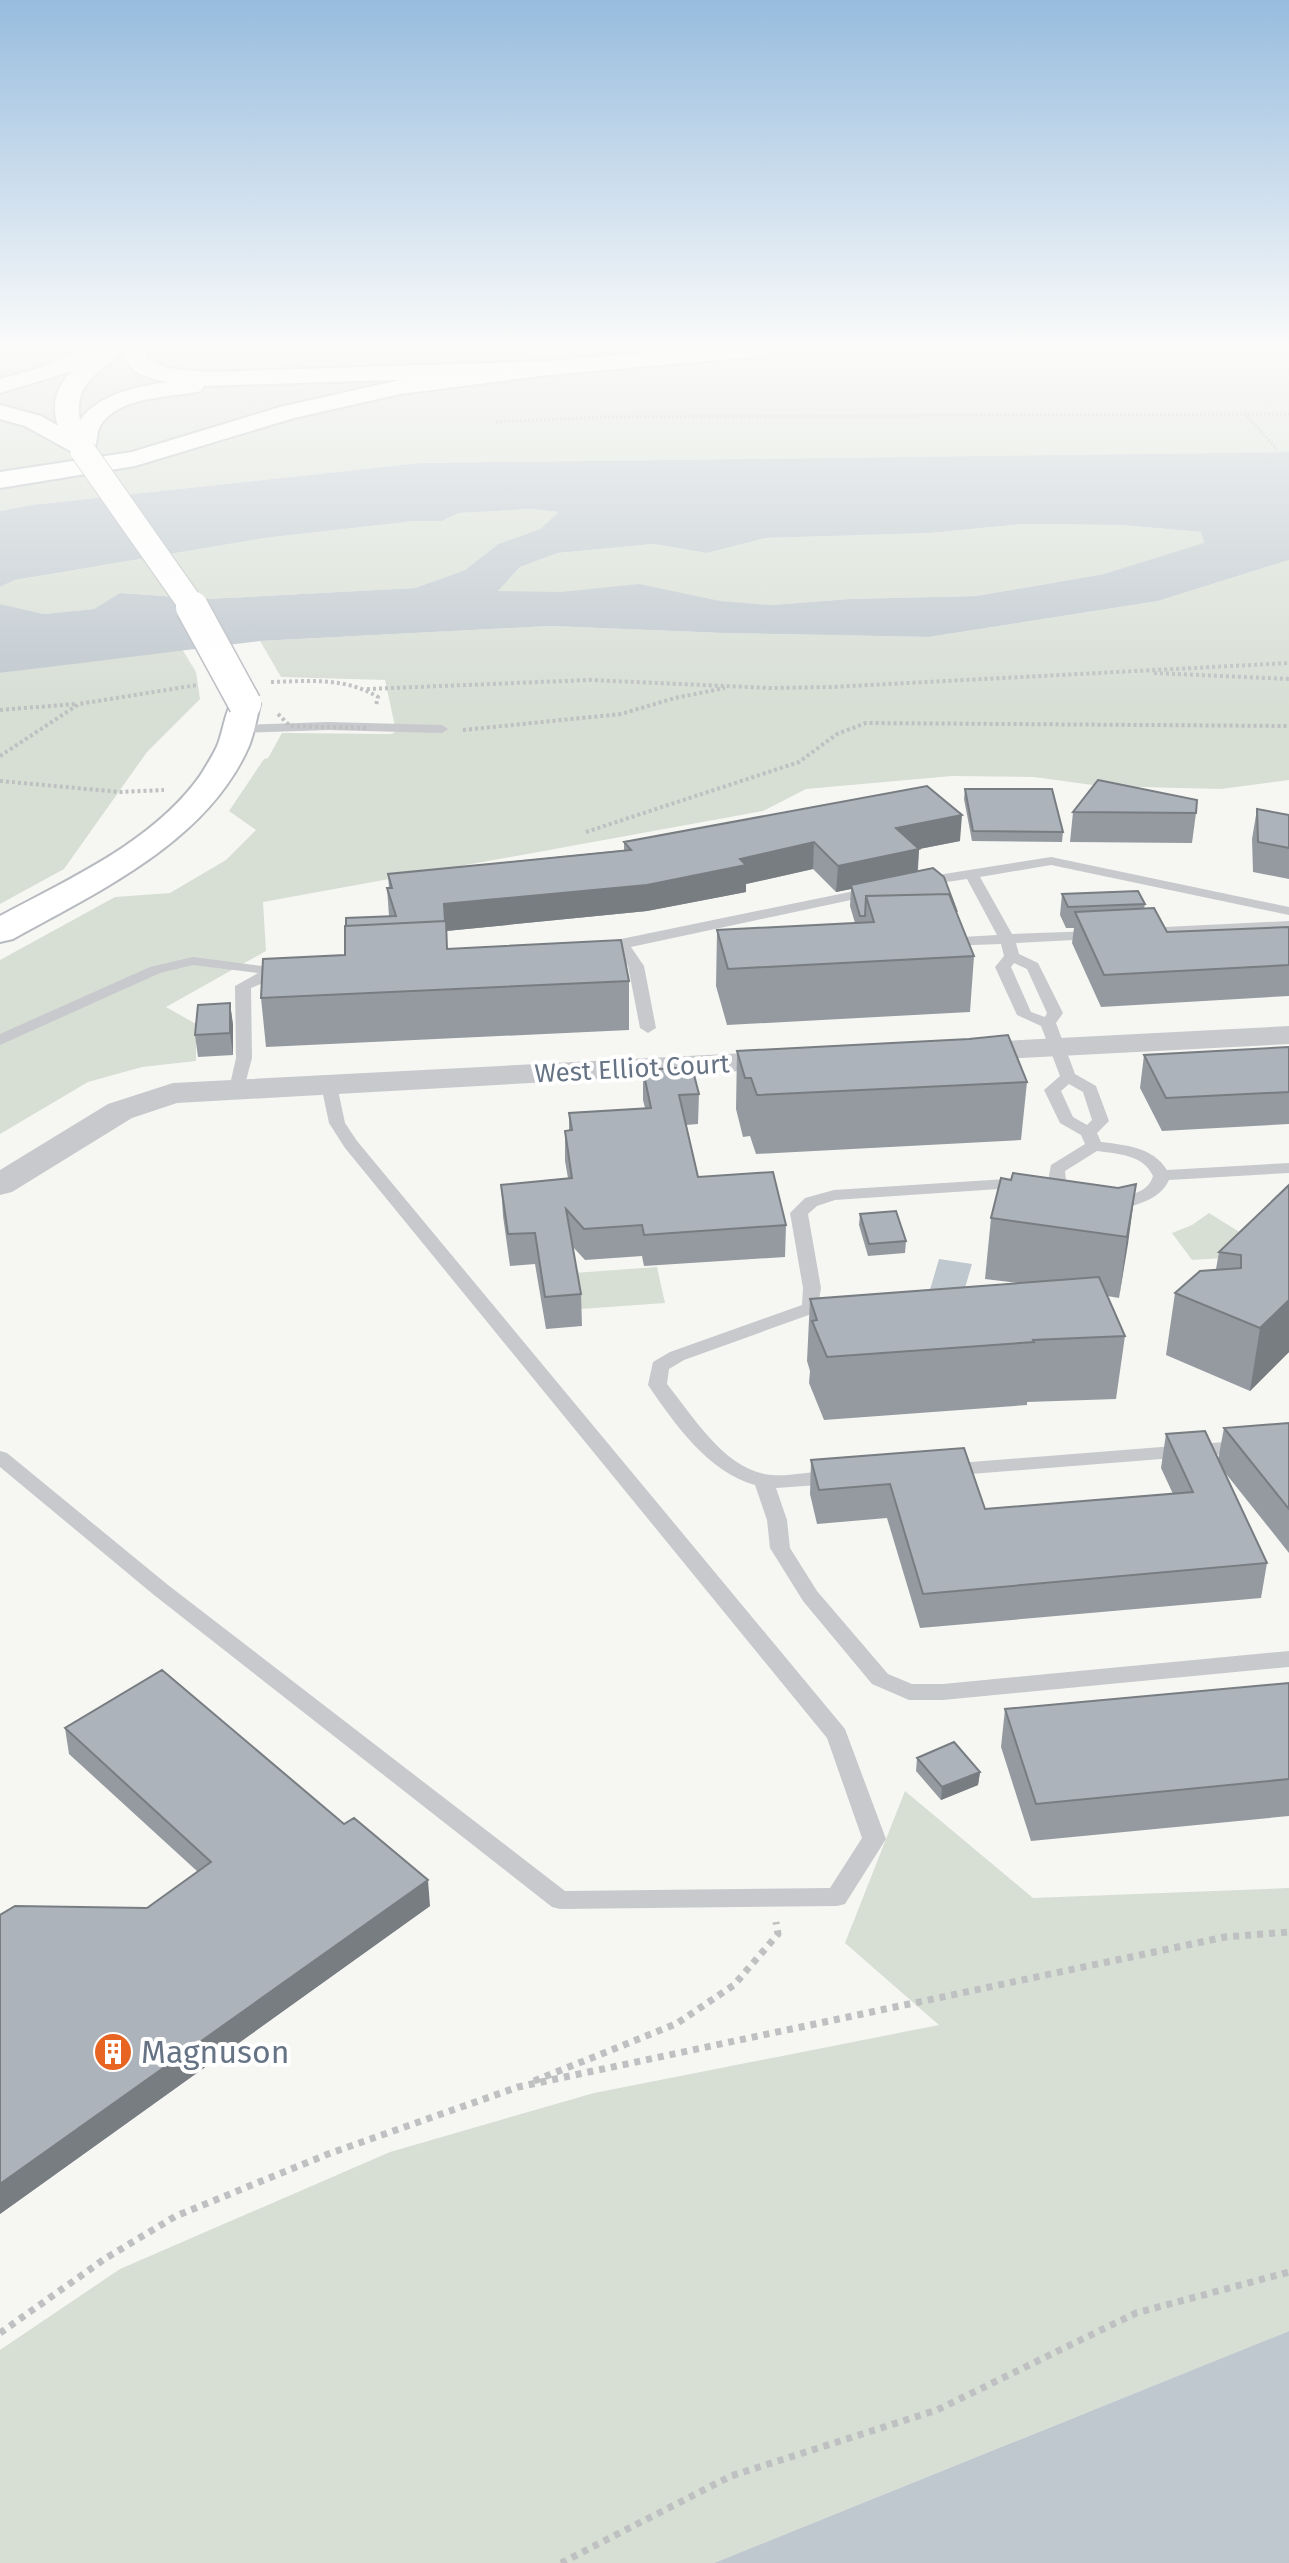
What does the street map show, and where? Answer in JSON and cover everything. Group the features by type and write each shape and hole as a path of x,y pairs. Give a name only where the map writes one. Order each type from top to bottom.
{"main road":[{"path":"0,480 48,469"},
{"path":"0,931 88,882 163,835 226,764 248,705 201,618 95,469"}],"street":[{"path":"930,1054 1289,1035"},
{"name":"West Elliot Court","path":"0,1185 130,1106 173,1093 819,1060"}],"lane":[{"path":"248,705 366,728 442,729"},
{"path":"584,951 970,872 1051,861 1289,911"},
{"path":"848,1477 764,1481 743,1476 721,1460 657,1385 660,1366 679,1354 811,1308 812,1288 799,1213 811,1202 834,1195 1057,1181 1071,1194 1090,1202 1125,1204 1143,1198 1159,1184 1161,1175 1159,1168 1145,1157 1091,1139 1066,1120 1052,1090 1057,1049 1055,1013 1033,966 1012,956 1007,939 970,872"},
{"path":"716,923 733,939"},
{"path":"926,942 1289,925"},
{"path":"621,943 636,966 648,1028"},
{"path":"1012,956 1003,967 1025,1015 1090,1089 1101,1121 1091,1139 1057,1169 1057,1181"},
{"path":"0,1040 155,970 193,961 288,971 260,977 243,986 244,1058 237,1089"},
{"path":"0,1457 161,1590 560,1900 837,1897 874,1839 837,1735 351,1144 337,1123 329,1085"},
{"path":"1161,1175 1289,1168"},
{"path":"926,1471 1289,1443"},
{"path":"764,1481 777,1520 780,1548 810,1596 880,1679 909,1692 943,1692 1289,1659"}],"path":[{"path":"248,705 300,681 367,689 590,680 734,687 831,687 1289,663"},
{"path":"1125,672 1289,679"},
{"path":"0,710 79,704 199,685"},
{"path":"442,729 475,731 621,714 675,698 734,687"},
{"path":"366,728 375,715 378,697 367,689"},
{"path":"0,756 79,704"},
{"path":"586,832 799,762 837,734 866,723 1289,726"},
{"path":"0,781 120,792 205,789"},
{"path":"0,2333 106,2258 176,2216 328,2154 518,2087 676,2024 734,1985 778,1934 773,1898"},
{"path":"518,2087 1225,1937 1289,1932"},
{"path":"561,2563 731,2476 937,2410 1136,2313 1289,2272"}],"shaded area":[{"path":"0,469 368,469 31,505 0,511"},
{"path":"368,469 1289,469 1289,560 1158,601 929,637 550,626 260,641 0,673 0,604 44,614 94,609 120,593 208,599 415,588 465,570 498,544 540,529 559,512 531,509 459,513 442,521 414,521 265,538 15,580 0,587 0,511 31,505","holes":["1022,524 1121,525 1201,532 1204,543 1104,574 976,596 849,599 772,605 720,601 639,584 561,592 498,591 520,567 558,553 653,544 707,553 766,538 930,533"]},
{"path":"531,509 560,512 540,529 498,544 465,570 415,588 208,599 120,593 94,609 44,614 0,604 0,587 15,580 265,538 414,521 442,521 459,513"},
{"path":"1022,524 1121,525 1201,532 1204,544 1104,574 976,596 849,599 772,605 561,592 497,592 520,567 558,553 653,544 707,553 766,538 930,533"},
{"path":"1289,560 1289,780 1221,789 1100,786 1034,777 952,776 806,789 763,811 263,902 266,951 166,1007 196,1024 196,1061 142,1067 88,1082 0,1134 0,960 115,897 170,893 226,860 256,830 229,811 264,759 268,758 282,733 392,734 396,731 385,680 281,677 260,641 550,626 929,637 1158,601"},
{"path":"182,649 196,672 200,699 147,752 64,869 0,904 0,673"},
{"path":"1209,1213 1262,1246 1239,1257 1192,1260 1172,1233 1192,1225"},
{"path":"939,1259 972,1264 960,1305 927,1300"},
{"path":"657,1267 665,1303 552,1311 546,1275"},
{"path":"905,1791 1033,1898 1289,1888 1289,2331 714,2563 0,2563 0,2350 120,2269 390,2152 594,2093 939,2025 845,1943"},
{"path":"1289,2331 1289,2563 714,2563"}],"building":[{"path":"1098,780 1197,800 1196,813 1073,812"},
{"path":"927,786 962,815 896,828 919,849 838,866 814,842 740,859 746,865 647,885 444,904 445,921 346,926 346,918 396,916 387,888 392,888 388,874 631,850 624,842"},
{"path":"965,789 1052,789 1063,832 973,831"},
{"path":"1257,809 1289,815 1289,848 1258,842"},
{"path":"933,868 944,877 957,912 949,894 866,896 865,916 860,916 851,885"},
{"path":"1138,891 1145,904 1068,907 1062,894"},
{"path":"949,894 974,956 728,969 717,930 874,922 866,896"},
{"path":"1154,908 1167,932 1289,927 1289,965 1104,975 1075,912"},
{"path":"446,921 447,949 621,940 629,981 261,998 263,959 345,955 345,926"},
{"path":"230,1003 230,1033 195,1035 198,1005"},
{"path":"1008,1035 1027,1082 757,1095 751,1078 745,1078 737,1051 969,1039"},
{"path":"1289,1047 1289,1092 1166,1098 1144,1055"},
{"path":"692,1067 699,1094 679,1095 698,1177 773,1172 786,1225 644,1235 642,1225 584,1229 566,1209 581,1294 545,1297 535,1233 508,1234 501,1185 572,1178 565,1131 572,1130 569,1113 651,1108 643,1070"},
{"path":"1013,1173 1118,1188 1136,1184 1127,1237 991,1218 1001,1178 1011,1180"},
{"path":"1289,1185 1289,1300 1260,1328 1175,1293 1200,1271 1241,1268 1241,1255 1219,1252"},
{"path":"896,1211 906,1241 869,1244 860,1214"},
{"path":"1099,1277 1125,1336 1033,1340 827,1357 812,1321 817,1320 810,1299"},
{"path":"1289,1423 1289,1509 1224,1428"},
{"path":"1205,1431 1267,1563 923,1594 890,1484 819,1490 811,1460 964,1448 985,1509 1193,1492 1166,1434"},
{"name":"Magnuson","path":"162,1670 344,1824 354,1818 428,1880 0,2184 0,1915 15,1906 147,1908 211,1862 65,1728"},
{"path":"1289,1683 1289,1779 1036,1804 1005,1709"},
{"path":"954,1742 980,1772 942,1787 917,1758"}],"place":[{"name":"Magnuson","path":"113,2052"}]}
